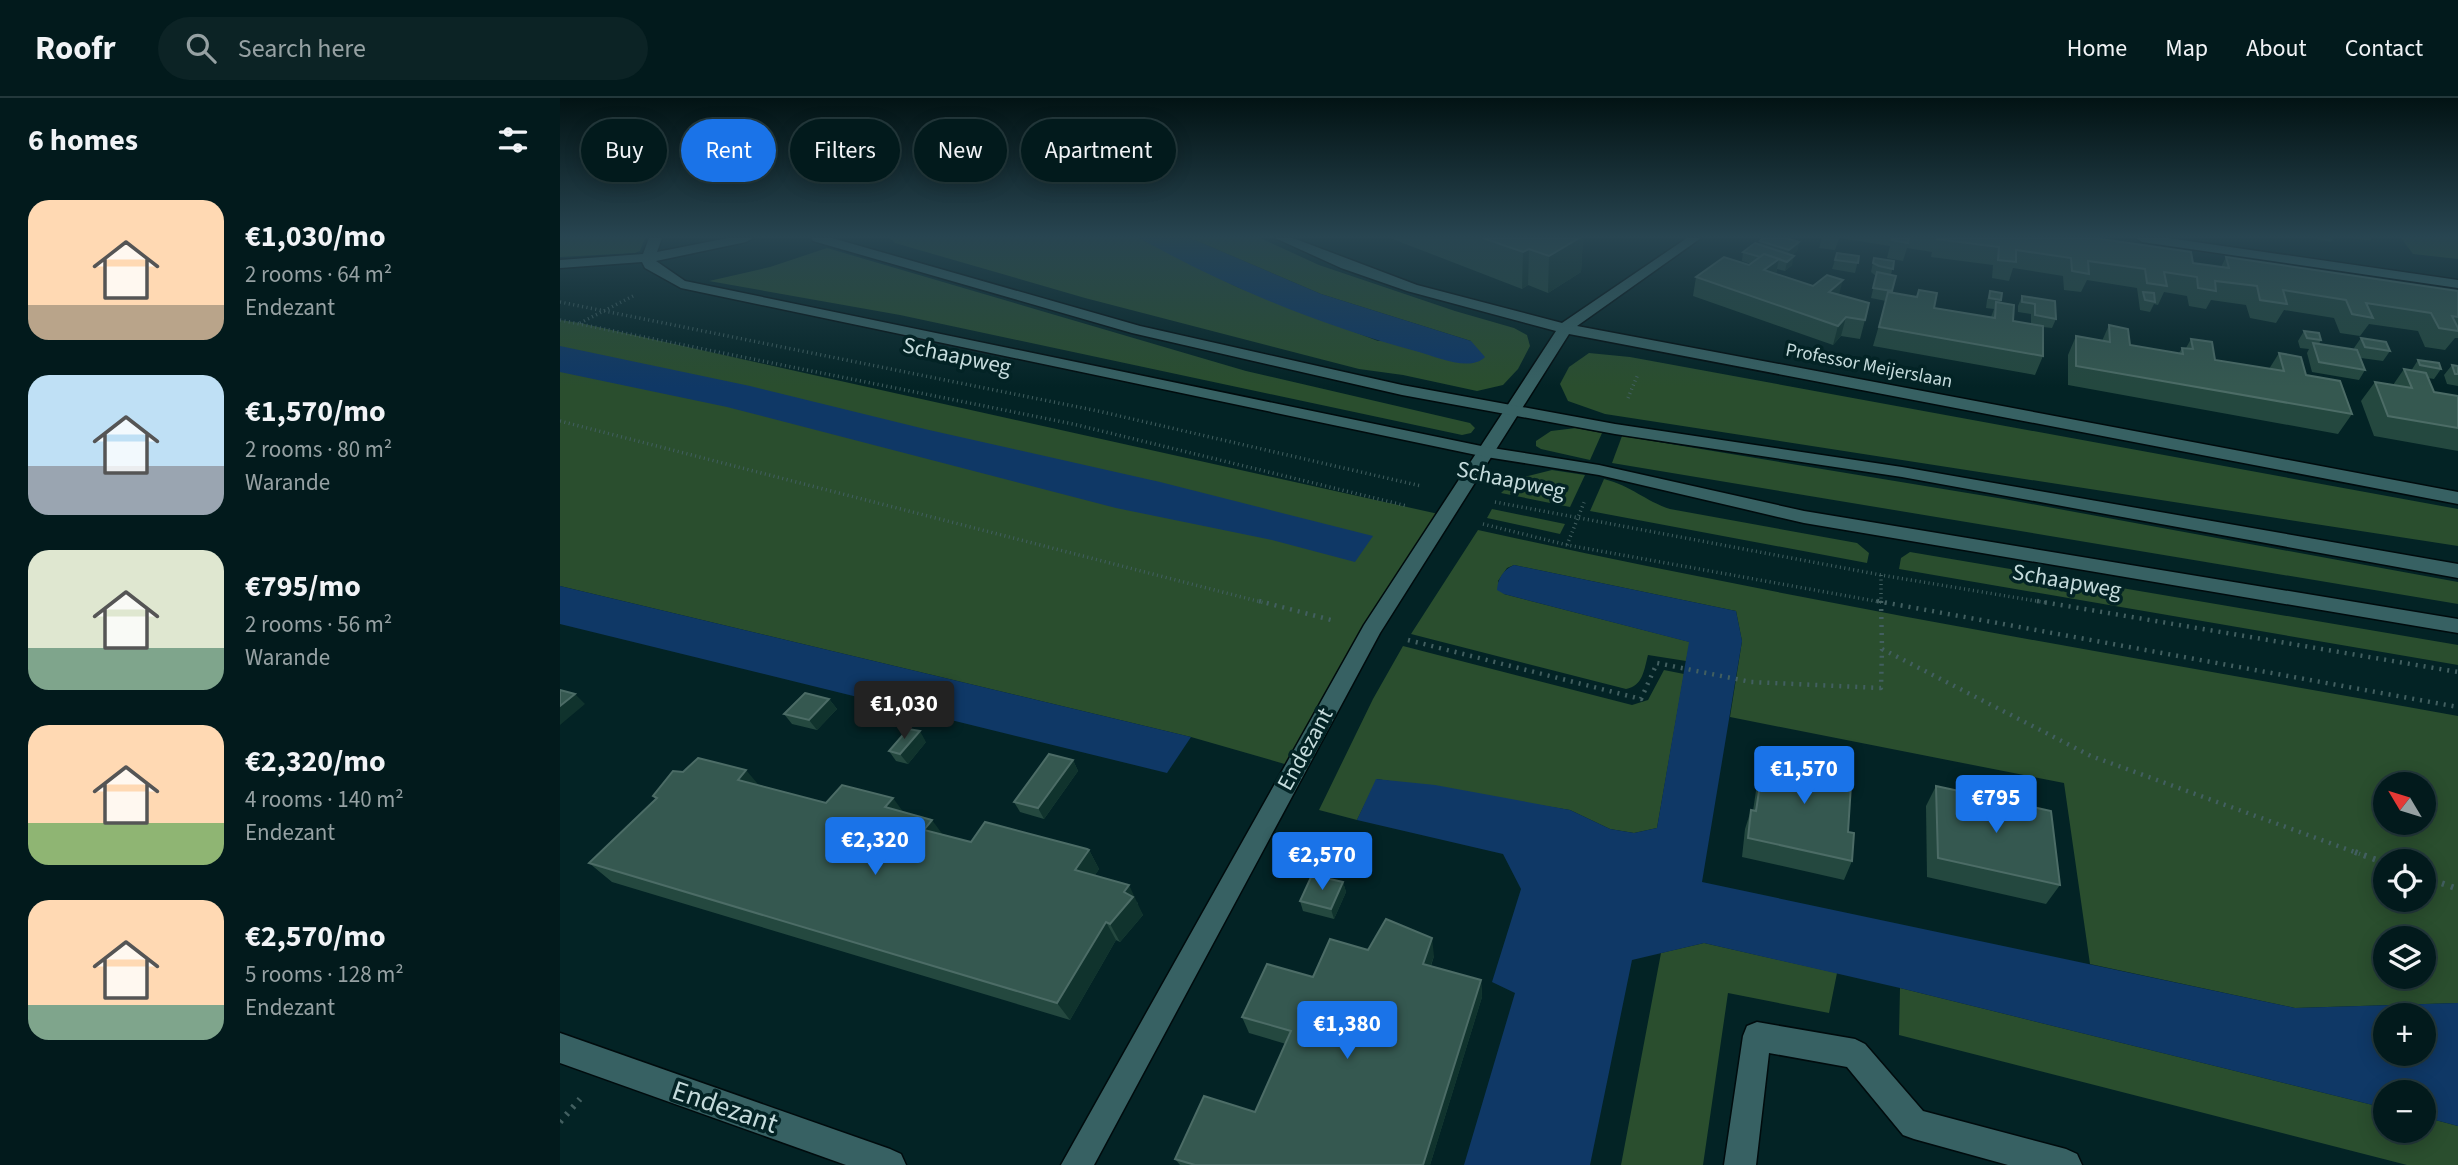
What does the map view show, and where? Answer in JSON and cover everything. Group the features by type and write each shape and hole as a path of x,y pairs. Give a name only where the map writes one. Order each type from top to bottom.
{"street":[{"name":"Schaapweg","path":"699,288 1486,452 1599,470 1804,517 2458,626"},
{"path":"995,288 1137,330 1402,390 1615,429 1902,471 2458,571"},
{"name":"Professor Meijerslaan","path":"1412,288 1443,299 1664,348 2458,498"},
{"path":"1566,327 1623,288"},
{"name":"Endezant","path":"1077,1165 1371,630 1566,327"},
{"path":"1740,1165 1757,1037 1855,1054 1914,1124 2066,1165"},
{"name":"Endezant","path":"560,1048 890,1165"}],"path":[{"name":"Schaapweg","path":"560,302 606,309 1098,411 1450,505 2458,672"},
{"path":"580,323 606,309"},
{"path":"560,320 1073,424 1450,505 1567,545 2458,706"},
{"path":"560,421 1641,699 1657,663 1751,682 1881,688 1881,575"},
{"path":"1881,649 2091,756 2373,859"},
{"path":"2436,881 2458,889"}],"green space":[{"path":"747,288 963,288 1246,371 1470,423 1475,428 1471,433 1462,435 900,315"},
{"path":"1050,288 1239,288 1378,341 1471,341 1306,288 1386,288 1514,328 1527,335 1530,346 1518,369 1503,385 1477,391 1403,375 1359,369"},
{"path":"560,320 1443,515 1295,767 1191,737 560,586"},
{"path":"1589,353 1630,357 2458,509 2458,546 1605,414 1568,401 1560,384 1569,367"},
{"path":"1576,428 1602,433 1590,460 1536,446 1536,441 1551,431"},
{"path":"1622,436 2004,499 2458,582 2458,604 1612,463"},
{"path":"1552,470 1585,475 1570,507 1501,493 1516,479"},
{"path":"1604,479 1670,509 1857,543 1869,553 1867,563 1590,511"},
{"path":"1492,509 1565,524 1560,534 1487,518"},
{"path":"1478,530 1844,605 2458,716 2458,1003 2373,1003 2373,1006 2295,1008 2090,964 2064,783 1730,717 1742,641 1736,611 1514,565 1507,568 1498,581 1504,594 1690,642 1686,661 1648,655 1639,681 1626,689 1411,634"},
{"path":"1910,552 2458,645 2458,665 1899,569 1901,558"},
{"path":"1403,646 1632,705 1648,700 1664,670 1684,674 1657,828 1634,833 1610,829 1570,810 1377,779 1357,820 1319,810 1373,699"},
{"path":"1704,943 1837,973 1829,1013 1728,993 1703,1165 1621,1165 1661,953"},
{"path":"1900,988 2373,1105 2373,1143 2436,1143 2436,1120 2458,1126 2458,1165 2407,1165 1899,1035"}],"water":[{"path":"1238,288 1306,288 1471,341 1485,357 1471,363 1453,362 1347,330"},
{"path":"560,346 750,386 1160,482 1373,536 1355,562 1272,540 1116,508 727,407 560,372"},
{"path":"1514,565 1736,611 1742,641 1702,882 2295,1008 2373,1006 2373,1066 2436,1066 2436,1004 2458,1003 2458,1126 2436,1120 2436,1080 2373,1080 2373,1105 1900,988 1704,943 1632,960 1590,1165 1464,1165 1515,993 1492,982 1521,889 1503,854 1357,820 1376,779 1435,785 1570,810 1610,829 1634,833 1657,828 1689,642 1504,594 1497,590 1500,578"},
{"path":"560,586 1191,737 1167,773 560,624"}],"building":[{"path":"1727,288 1834,288 1829,292 1869,303 1865,320 1846,317 1838,326"},
{"path":"1873,288 1893,288 1892,291"},
{"path":"2257,288 2436,288 2458,291 2458,317 2452,316 2458,331 2439,328 2431,313 2366,303 2373,318 2352,314 2346,300 2283,290 2287,304 2260,300"},
{"path":"1919,290 1937,293 1934,308 1995,318 1996,302 2014,305 2013,321 2043,326 2043,356 1879,327 1888,292 1917,297"},
{"path":"1990,291 2002,293 2001,300 1989,298"},
{"path":"2143,292 2154,293 2155,302 2145,300"},
{"path":"2022,296 2055,301 2056,319 2035,315 2035,304 2022,302"},
{"path":"2109,325 2128,329 2130,345 2183,354 2182,348 2193,349 2191,339 2212,342 2215,360 2284,371 2279,353 2301,357 2306,375 2340,381 2352,414 2076,366 2076,336 2110,342"},
{"path":"2304,331 2319,333 2321,340 2307,338"},
{"path":"2361,338 2386,342 2390,351 2365,347"},
{"path":"2313,343 2357,350 2365,370 2319,362"},
{"path":"2418,360 2439,363 2441,369 2420,365"},
{"path":"2452,365 2458,366 2458,374 2455,374"},
{"path":"2404,369 2426,373 2434,392 2458,396 2458,428 2388,416 2375,382 2412,388"},
{"path":"560,690 575,694 560,706"},
{"path":"805,693 829,699 809,720 784,714"},
{"path":"908,729 920,731 900,754 889,751"},
{"path":"1765,751 1852,769 1848,832 1854,833 1852,861 1748,838 1751,810 1756,811"},
{"path":"1049,754 1073,760 1038,808 1014,802"},
{"path":"698,758 746,770 738,780 826,803 842,785 893,798 885,807 932,820 924,830 971,842 985,822 1087,849 1089,850 1075,870 1129,885 1124,892 1133,897 1110,924 1106,922 1057,1003 589,863 657,798 653,796 673,771 683,772"},
{"path":"1936,786 2051,811 2060,885 1938,858"},
{"path":"1312,875 1343,882 1331,909 1300,901"},
{"path":"1386,919 1432,938 1423,964 1481,980 1423,1165 1195,1165 1175,1159 1204,1096 1255,1112 1291,1031 1242,1017 1267,964 1313,977 1330,939 1368,950"}]}
